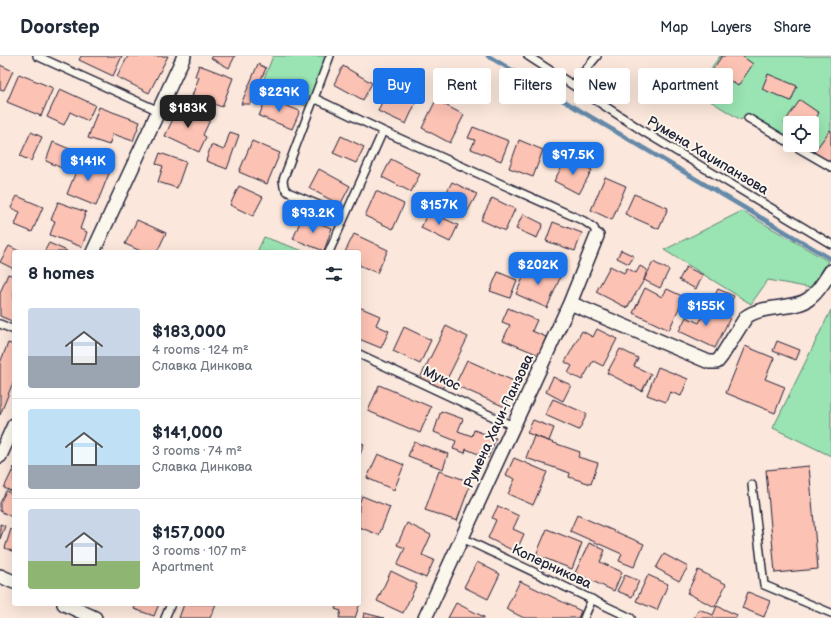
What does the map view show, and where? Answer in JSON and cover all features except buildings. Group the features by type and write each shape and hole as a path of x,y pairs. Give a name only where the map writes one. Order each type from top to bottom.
{"street":[{"path":"95,250 184,56"},
{"name":"Румена Хаџи-Панзова","path":"425,618 570,303 597,236"},
{"path":"570,303 709,362 717,362 746,317 751,313 759,310 802,303 810,299 831,271"},
{"path":"0,456 12,429"},
{"path":"0,576 12,581"},
{"path":"68,606 95,618"}],"lane":[{"path":"37,56 159,111"},
{"path":"330,56 283,180 284,187 288,192 344,216"},
{"name":"Румена Хаџипанзова","path":"528,56 646,133 831,244"},
{"path":"573,85 597,56"},
{"path":"314,98 383,131 584,221 594,228 597,236"},
{"path":"748,118 783,139"},
{"path":"330,250 383,131"},
{"path":"805,152 831,167"},
{"path":"0,324 12,329"},
{"name":"Мукос","path":"361,355 513,426"},
{"path":"752,485 764,585 831,613"},
{"name":"Коперникова","path":"462,538 631,618"},
{"path":"584,618 592,600"},
{"path":"165,618 170,606"}],"green space":[{"path":"273,56 327,56 308,107 261,86"},
{"path":"720,56 831,56 831,166 807,152 819,152 819,116 783,116 783,137 747,113 741,120 715,104 733,104 733,68 711,68"},
{"path":"742,211 828,261 811,288 768,280 751,304 664,250"},
{"path":"264,237 300,250 258,250"},
{"path":"831,310 831,456 773,428"}],"waterway":[{"path":"488,56 831,259"}]}
